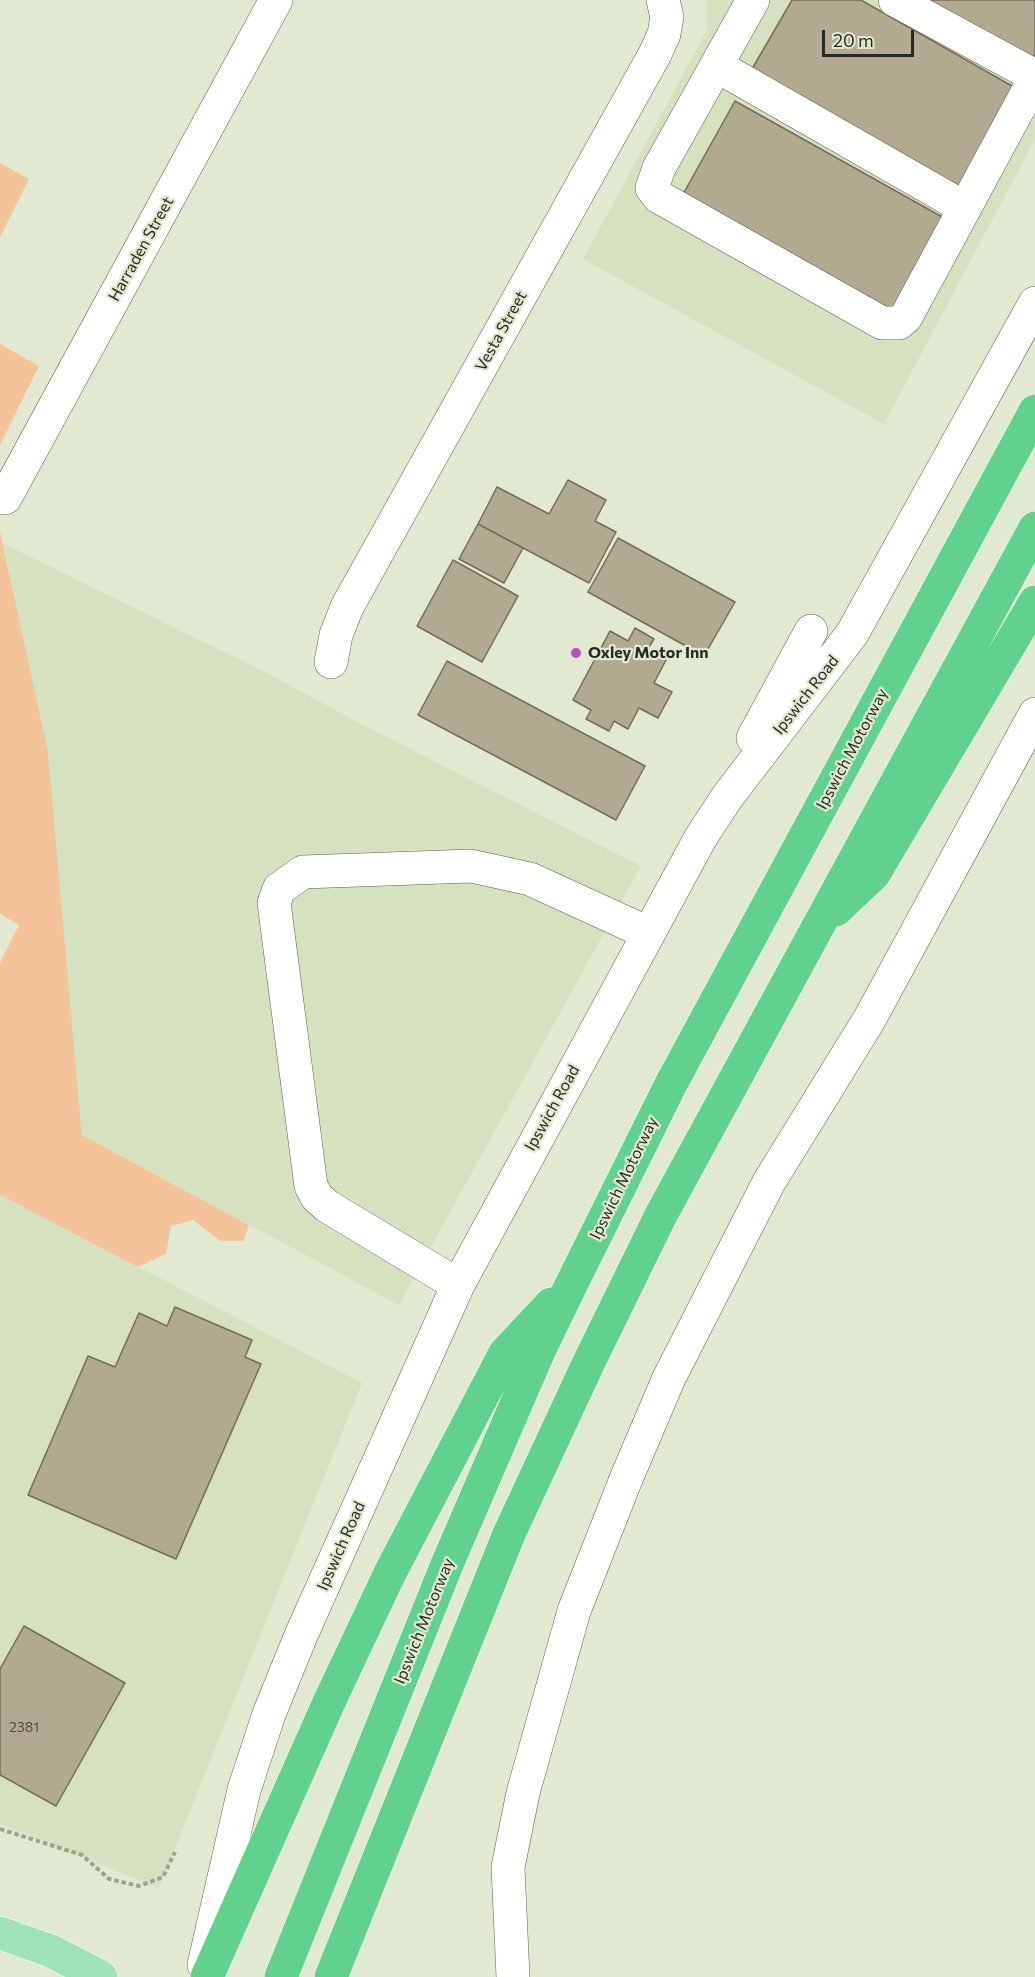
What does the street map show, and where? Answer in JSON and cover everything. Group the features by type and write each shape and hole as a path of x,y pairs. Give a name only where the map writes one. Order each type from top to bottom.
{"highway":[{"name":"Ipswich Motorway","path":"280,1977 448,1562 573,1281 671,1084 1035,411"},
{"path":"332,1977 514,1523 661,1215 813,932 1035,528"},
{"path":"813,932 874,874 1035,602"},
{"path":"205,1973 330,1700 425,1504 505,1353 573,1281"}],"main road":[{"path":"0,1933 51,1951 101,1977"},
{"path":"0,1954 41,1968 58,1977"}],"street":[{"name":"Harraden Street","path":"5,498 276,0"},
{"name":"Vesta Street","path":"331,662 336,635 347,607 655,54 664,34 667,17 663,0"},
{"path":"753,0 654,178 652,188 659,197 882,323 891,324 899,323 906,317 1035,77 895,0"},
{"path":"717,66 965,208"},
{"name":"Ipswich Road","path":"205,1973 244,1790 269,1714 458,1285 687,861 728,796 840,651 870,606 1035,303"},
{"path":"687,861 811,631"},
{"path":"513,1977 508,1867 522,1793 574,1611 626,1479 669,1378 769,1182 869,1020 1035,714"},
{"path":"458,1285 327,1206 317,1197 311,1186 274,903 279,889 303,872 471,866 530,879 648,933"}],"path":[{"path":"0,1829 82,1855 109,1879 139,1886 163,1877 175,1852"}],"shaded area":[{"path":"707,0 1035,0 1035,139 884,424 583,259 707,30"},
{"path":"0,163 29,179 0,237"},
{"path":"0,344 39,366 0,445"},
{"path":"0,531 48,752 82,1135 249,1225 243,1241 220,1241 193,1220 171,1226 166,1254 138,1267 0,1195 0,963 19,925 0,914"},
{"path":"4,544 273,676 357,722 641,866 399,1305 82,1135 48,752 25,658"},
{"path":"0,1195 362,1383 159,1888 0,1824"}],"building":[{"path":"792,0 861,0 1019,90 963,190 752,69"},
{"path":"924,0 1035,0 1035,54 1031,61"},
{"path":"735,101 944,218 891,313 682,196"},
{"path":"568,480 606,500 595,521 616,532 589,583 478,524 497,487 549,514"},
{"path":"478,524 523,548 504,583 459,559"},
{"path":"618,538 735,602 704,656 588,592"},
{"path":"453,560 518,596 482,662 417,626"},
{"path":"635,628 654,639 647,650 666,660 654,683 672,692 658,718 639,708 628,729 614,721 609,731 586,719 591,710 573,700 610,631 628,641"},
{"path":"447,661 645,766 616,820 418,715"},
{"path":"175,1307 252,1340 245,1357 261,1364 176,1559 28,1495 88,1356 115,1367 139,1313 167,1326"},
{"path":"24,1626 125,1683 56,1806 0,1775 0,1669"}],"place":[{"name":"Oxley Motor Inn","path":"576,653"}]}
